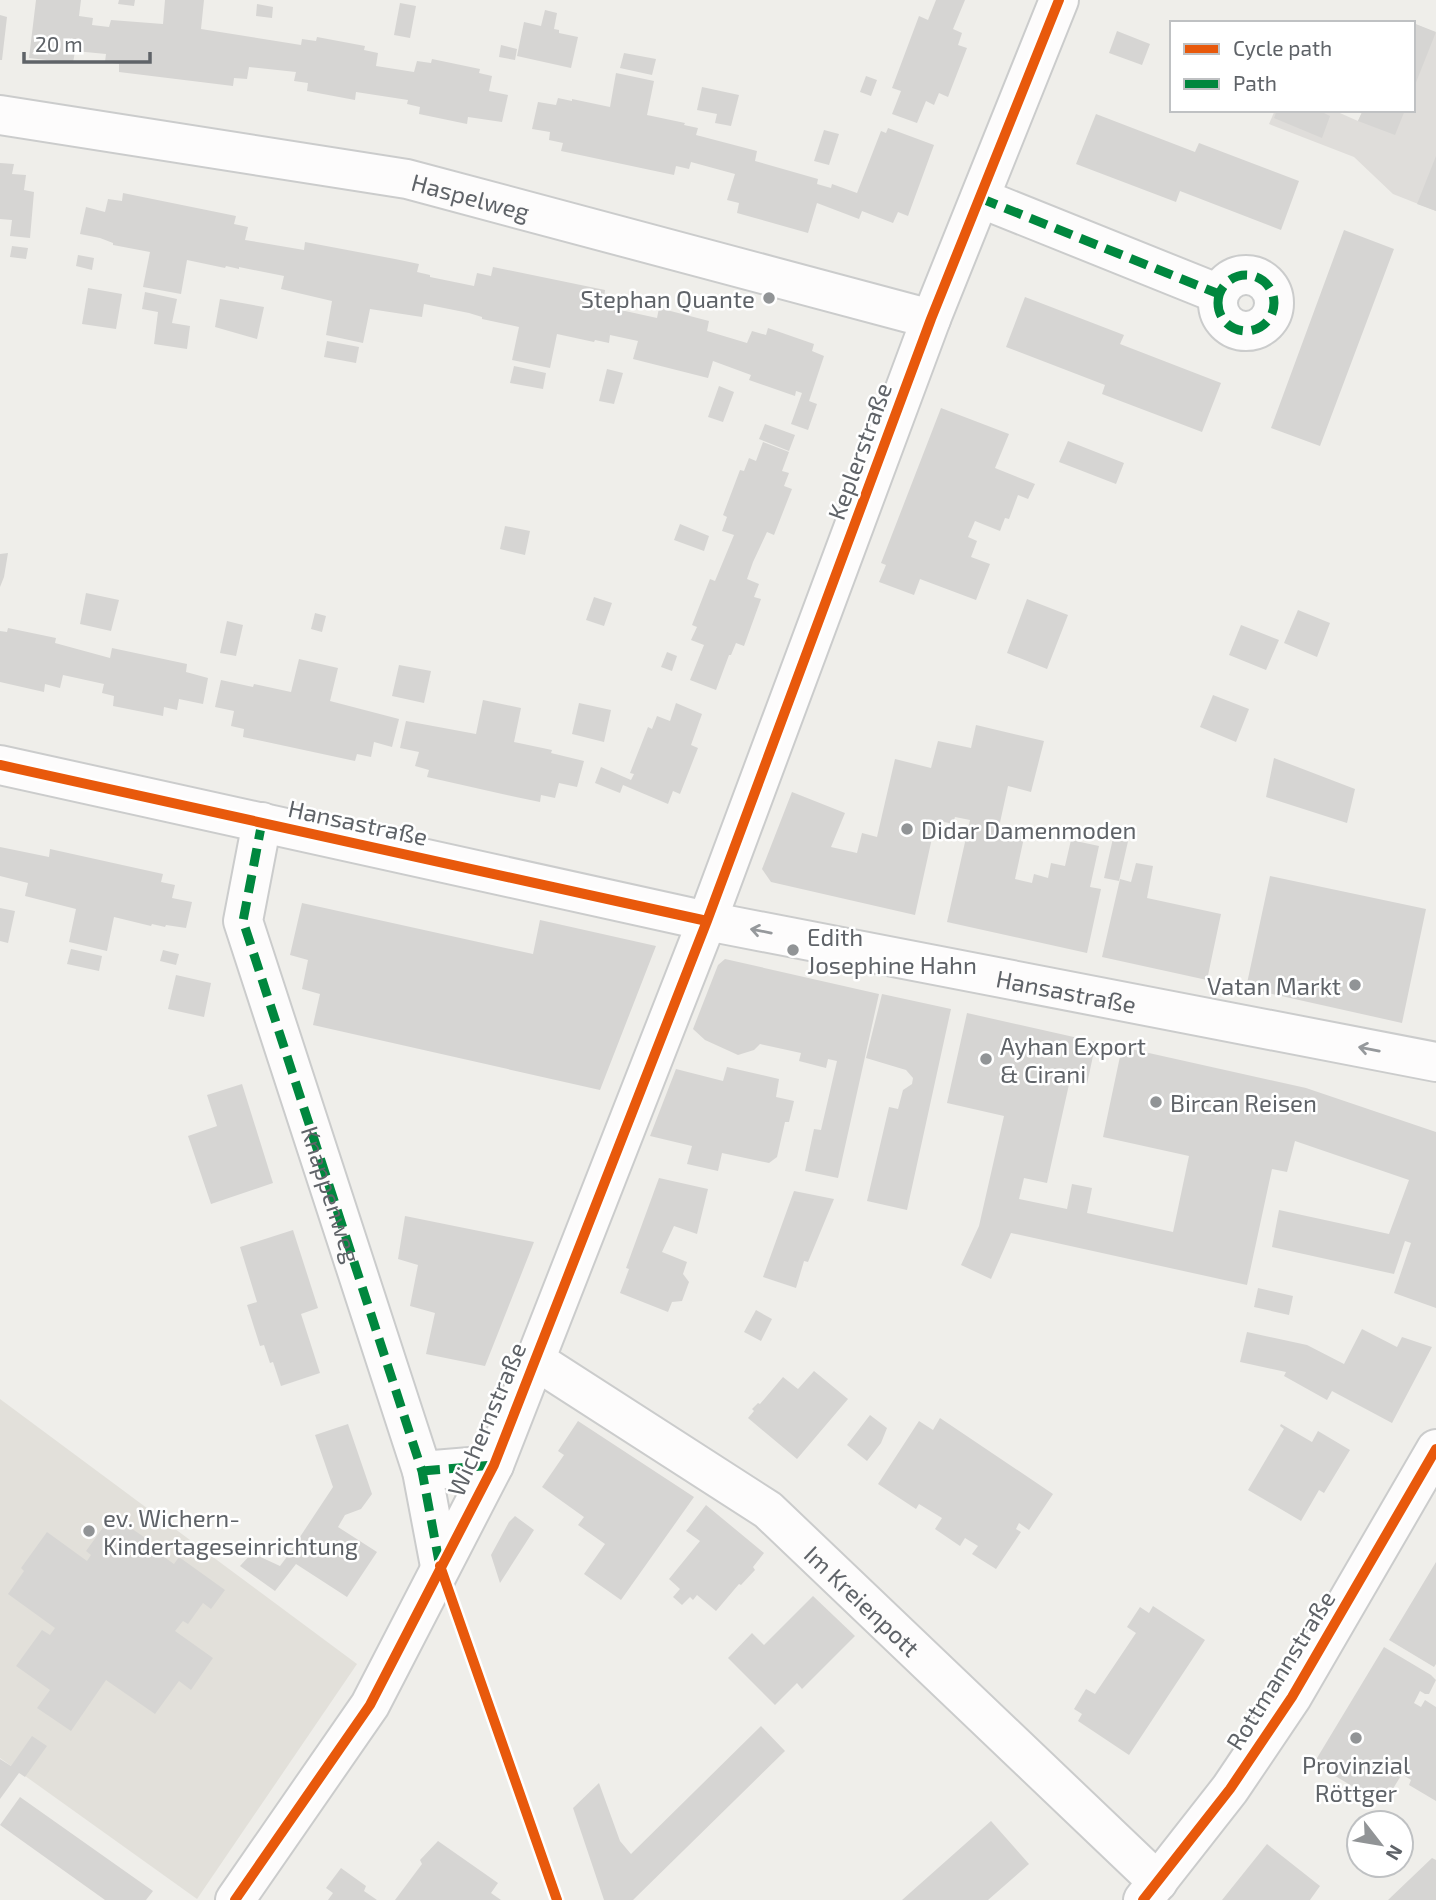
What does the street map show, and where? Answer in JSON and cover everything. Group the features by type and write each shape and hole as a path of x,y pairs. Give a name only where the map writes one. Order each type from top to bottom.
{"street":[{"name":"Keplerstraße","path":"707,920 931,318 1059,0"},
{"name":"Haspelweg","path":"0,115 407,179 931,318"},
{"path":"980,198 1219,294"},
{"name":"Hansastraße","path":"0,765 707,920 1436,1062"},
{"name":"Knappenweg","path":"262,822 243,920 422,1471 440,1566"},
{"name":"Wichernstraße","path":"235,1900 370,1705 494,1465 707,920"},
{"name":"Im Kreienpott","path":"534,1360 768,1510 1147,1895"},
{"name":"Rottmannstraße","path":"1147,1895 1230,1789 1292,1697 1436,1449"},
{"name":"Wichernstraße","path":"422,1471 494,1465"}],"shaded area":[{"path":"1415,24 1436,33 1436,211 1393,194 1354,157 1269,124 1274,112 1338,112 1358,121 1362,112 1415,112"},
{"name":"ev. Wichern- Kindertageseinrichtung","path":"0,1399 357,1664 197,1899 0,1758"}],"building":[{"path":"36,0 81,0 79,16 93,18 92,25 109,27 111,20 163,24 165,0 204,0 201,29 301,45 302,39 316,41 317,37 365,46 364,50 378,53 376,66 414,72 417,61 431,63 432,59 480,69 479,73 492,76 489,91 508,95 502,122 468,117 467,124 419,114 420,107 407,104 408,100 356,92 355,100 307,91 308,83 294,81 296,72 249,67 247,79 234,78 233,86 119,72 119,64 105,62 106,54 75,51 73,63 29,58"},
{"path":"119,0 135,0 134,6 118,4"},
{"path":"936,0 965,0 953,29 962,33 958,45 967,48 948,97 939,93 934,105 926,101 917,123 892,114 901,91 892,88 919,16 928,20"},
{"path":"400,3 416,6 410,38 394,35"},
{"path":"257,4 273,7 272,18 256,16"},
{"path":"545,10 557,13 554,29 559,30 559,33 578,37 571,68 517,56 524,22 541,26"},
{"path":"0,15 7,17 2,60 0,60"},
{"path":"1415,24 1436,32 1415,85"},
{"path":"1117,31 1150,44 1142,65 1109,53"},
{"path":"501,45 517,49 515,60 499,57"},
{"path":"624,53 656,59 652,75 620,68"},
{"path":"616,73 654,81 647,115 685,123 684,125 698,128 696,135 757,151 755,161 818,179 817,184 831,188 832,184 857,193 881,131 886,133 888,128 934,145 908,216 898,212 893,223 862,211 859,219 817,203 808,233 737,213 739,203 727,200 735,174 691,162 689,169 676,166 674,175 561,151 563,143 549,140 550,132 532,129 538,102 556,105 558,98 610,107"},
{"path":"866,76 877,80 871,96 860,92"},
{"path":"702,87 739,95 731,126 715,123 717,114 697,110"},
{"path":"1276,112 1322,112 1330,116 1322,138 1274,118"},
{"path":"1362,112 1404,112 1395,135 1358,121"},
{"path":"1096,114 1195,152 1199,143 1299,181 1281,230 1180,191 1176,202 1076,164"},
{"path":"824,130 839,134 829,165 814,161"},
{"path":"1436,156 1436,211 1417,204"},
{"path":"0,163 14,164 12,174 26,175 24,190 34,192 30,238 10,236 12,220 0,219"},
{"path":"123,193 236,216 234,224 248,227 245,240 304,250 305,242 395,259 419,264 417,272 430,277 474,286 477,273 491,276 493,267 605,290 604,298 617,301 616,309 657,318 659,308 709,321 707,331 747,343 752,331 766,335 768,328 814,344 812,351 824,356 809,401 817,404 808,430 791,424 802,393 796,391 795,396 749,380 751,375 713,361 708,378 633,359 638,341 610,335 609,343 557,334 550,368 512,360 519,327 424,304 422,317 370,309 363,343 326,335 332,301 281,289 284,276 239,267 225,268 187,260 181,294 143,287 150,252 113,245 100,238 80,234 86,207 105,212 108,199 122,201"},
{"path":"1344,230 1394,249 1320,446 1271,428"},
{"path":"12,246 28,248 26,259 10,257"},
{"path":"78,255 94,258 92,270 76,266"},
{"path":"88,288 122,294 116,329 82,324"},
{"path":"145,292 177,299 172,323 190,326 187,349 154,344 158,312 142,309"},
{"path":"1025,297 1124,335 1120,344 1221,383 1202,432 1102,394 1105,385 1006,347"},
{"path":"220,299 264,307 257,339 215,327"},
{"path":"327,341 359,347 356,363 324,357"},
{"path":"514,366 546,373 543,389 510,383"},
{"path":"607,369 623,373 614,404 599,401"},
{"path":"719,386 734,392 723,422 708,417"},
{"path":"941,408 1009,434 995,468 1035,484 1028,499 1018,495 1009,519 1005,518 1000,531 975,521 968,537 977,541 971,557 990,564 976,600 920,579 914,595 879,582 886,565 881,563"},
{"path":"765,424 795,435 789,451 759,439"},
{"path":"1068,441 1124,463 1116,484 1059,462"},
{"path":"763,442 789,452 782,471 789,473 784,486 792,489 774,535 767,532 753,562 747,579 759,584 754,597 761,599 744,646 736,643 716,690 690,680 704,645 691,640 697,627 692,625 710,579 715,581 734,535 722,531 727,517 723,515 740,470 744,471 749,458 756,461"},
{"path":"680,524 709,536 704,551 674,540"},
{"path":"505,526 530,531 525,555 500,549"},
{"path":"8,553 4,577 0,587 0,554"},
{"path":"86,593 119,600 111,631 80,624"},
{"path":"594,597 612,603 604,626 586,620"},
{"path":"1027,599 1068,615 1047,669 1007,653"},
{"path":"1298,610 1330,623 1317,657 1284,643"},
{"path":"315,613 326,616 322,632 311,629"},
{"path":"227,621 243,625 236,656 220,653"},
{"path":"1241,625 1279,640 1266,670 1229,655"},
{"path":"8,628 56,638 55,643 110,658 112,648 187,664 186,672 208,678 203,704 179,699 177,710 164,707 163,716 113,706 114,696 102,693 104,684 63,675 60,688 45,684 44,692 0,682 0,631 7,632"},
{"path":"667,652 677,656 672,671 661,667"},
{"path":"299,659 338,668 330,701 399,719 392,747 374,742 371,757 357,754 355,761 243,737 244,729 231,726 234,711 215,707 221,680 291,692"},
{"path":"399,665 431,671 424,703 392,696"},
{"path":"1213,695 1249,709 1236,742 1200,727"},
{"path":"483,700 521,708 514,742 552,750 551,753 584,761 577,787 559,783 555,798 541,795 540,802 516,797 427,777 429,770 415,766 419,752 400,748 406,721 476,734"},
{"path":"579,703 611,710 604,742 572,734"},
{"path":"676,703 702,714 691,745 698,748 680,794 673,791 668,804 623,785 620,793 595,783 601,767 631,780 634,774 630,773 648,727 652,729 657,716 670,721"},
{"path":"976,725 1044,741 1031,792 1008,786 999,827 1025,833 1015,879 1032,883 1034,874 1048,878 1051,863 1065,866 1071,840 1099,846 1090,887 1101,889 1087,953 947,922 970,820 955,817 953,824 936,820 915,915 771,882 762,869 792,792 845,813 831,847 857,853 862,833 877,837 895,759 931,768 938,741 971,748"},
{"path":"1274,758 1355,789 1347,823 1266,797"},
{"path":"1114,834 1129,837 1119,881 1104,878"},
{"path":"0,847 49,857 50,849 163,874 161,882 175,885 172,898 192,902 186,928 151,926 114,917 107,951 69,942 76,909 25,896 28,883 0,876"},
{"path":"1136,863 1153,866 1147,898 1221,914 1207,980 1102,957 1120,879 1131,882"},
{"path":"1270,876 1426,909 1402,1023 1246,988"},
{"path":"302,903 533,954 540,920 656,946 600,1090 313,1025 320,994 302,989 308,960 290,955"},
{"path":"0,908 15,911 8,943 0,941"},
{"path":"71,949 102,956 99,971 67,964"},
{"path":"163,950 179,954 176,965 160,961"},
{"path":"725,959 879,994 838,1178 805,1171 814,1129 821,1130 837,1061 828,1059 826,1068 799,1061 801,1053 760,1044 754,1050 738,1055 705,1040 693,1029 718,965"},
{"path":"176,975 211,983 204,1017 168,1009"},
{"path":"882,994 951,1009 907,1210 867,1201 889,1107 898,1109 903,1090 912,1084 913,1078 906,1070 866,1058"},
{"path":"967,1013 1096,1042 1087,1084 1070,1080 1047,1183 1024,1178 1019,1199 1067,1209 1072,1184 1092,1188 1087,1213 1173,1232 1189,1156 1103,1137 1122,1047 1306,1088 1436,1132 1436,1308 1394,1293 1411,1243 1405,1241 1394,1274 1272,1247 1279,1210 1389,1234 1409,1180 1295,1141 1287,1172 1272,1169 1247,1285 1011,1233 991,1279 961,1265 979,1226 1004,1116 947,1103"},
{"path":"727,1067 779,1079 776,1097 794,1101 789,1122 785,1122 777,1157 769,1163 722,1153 718,1171 687,1164 692,1146 650,1136 676,1069 723,1081"},
{"path":"242,1084 273,1183 211,1204 188,1136 217,1126 207,1095"},
{"path":"659,1178 708,1189 697,1234 674,1226 662,1252 687,1262 683,1274 689,1282 682,1301 672,1302 668,1312 620,1293 629,1269 626,1268"},
{"path":"794,1191 834,1199 808,1262 804,1261 796,1288 763,1277"},
{"path":"405,1216 534,1242 485,1366 426,1354 435,1313 410,1306 418,1265 398,1259"},
{"path":"293,1230 318,1308 301,1314 320,1373 281,1386 273,1362 270,1363 264,1345 260,1346 247,1305 257,1302 240,1247"},
{"path":"1258,1288 1293,1296 1289,1315 1254,1307"},
{"path":"756,1310 772,1319 761,1341 744,1332"},
{"path":"1362,1329 1397,1347 1402,1337 1432,1347 1392,1423 1332,1391 1327,1400 1284,1376 1286,1372 1240,1362 1247,1332 1307,1345 1344,1364"},
{"path":"814,1371 848,1399 797,1459 748,1418 754,1411 752,1409 760,1404 783,1377 798,1389"},
{"path":"870,1415 887,1428 881,1443 867,1461 847,1445"},
{"path":"940,1418 1053,1494 1029,1530 1019,1523 1016,1529 1021,1532 996,1569 972,1554 978,1546 965,1538 960,1546 935,1529 942,1518 919,1504 916,1509 878,1484 919,1421 933,1430"},
{"path":"578,1421 694,1497 621,1600 584,1574 605,1544 578,1525 584,1517 542,1487 564,1455 558,1451"},
{"path":"348,1424 372,1494 361,1509 345,1515 338,1527 377,1552 347,1597 296,1564 275,1591 240,1566 252,1553 280,1566 333,1487 315,1435"},
{"path":"1281,1424 1312,1442 1318,1431 1350,1450 1324,1493 1319,1490 1301,1521 1248,1490 1284,1429"},
{"path":"706,1505 764,1553 753,1567 755,1570 716,1611 697,1595 693,1600 690,1597 682,1605 673,1597 680,1589 669,1579 700,1541 686,1531"},
{"path":"112,1515 157,1546 154,1550 174,1564 179,1557 225,1590 211,1609 203,1603 188,1624 183,1621 175,1631 213,1658 191,1690 179,1681 155,1714 106,1680 71,1731 37,1708 50,1690 16,1666 42,1630 50,1635 55,1628 8,1594 24,1571 21,1568 47,1532 87,1561 91,1555 86,1551"},
{"path":"515,1516 534,1530 500,1583 491,1555"},
{"path":"1436,1562 1436,1664 1434,1667 1389,1640"},
{"path":"813,1596 855,1636 802,1689 797,1683 775,1705 728,1658 752,1633 764,1645"},
{"path":"1153,1606 1205,1640 1129,1755 1078,1721 1082,1714 1074,1709 1086,1689 1095,1694 1136,1633 1127,1627 1140,1607 1149,1613"},
{"path":"1384,1647 1436,1680 1429,1694 1420,1691 1414,1703 1421,1707 1425,1700 1436,1707 1436,1801 1409,1785 1411,1780 1402,1774 1383,1805 1314,1763"},
{"path":"761,1726 785,1751 633,1900 604,1900 573,1808 599,1783 620,1841 631,1854"},
{"path":"32,1736 47,1746 25,1777 19,1773 0,1799 0,1759 11,1766"},
{"path":"20,1797 153,1891 146,1900 105,1900 0,1825"},
{"path":"991,1821 1029,1864 988,1900 902,1900"},
{"path":"438,1841 498,1883 491,1893 501,1900 395,1900 422,1864 420,1860"},
{"path":"1267,1844 1320,1886 1310,1900 1222,1900"},
{"path":"1432,1858 1436,1860 1436,1900 1388,1900 1410,1879 1415,1879 1415,1874"},
{"path":"341,1868 366,1886 364,1891 377,1900 328,1900 333,1893 326,1888"}],"marked path":[{"path":"980,198 1219,294"},
{"path":"1240,275 1252,275 1262,279 1270,287 1274,303 1270,319 1262,327 1252,331 1240,331 1230,327 1222,319 1218,309 1218,297 1222,287 1230,279 1240,275"},
{"path":"262,822 243,921 422,1471 440,1567"},
{"path":"422,1471 494,1465"}],"cycle path":[{"path":"235,1900 370,1705 494,1465 707,921 931,319 1059,0"},
{"path":"0,765 707,921"},
{"path":"1143,1900 1230,1789 1292,1697 1436,1449"},
{"path":"440,1566 557,1900"}],"place":[{"name":"Stephan Quante","path":"769,298"},
{"name":"Didar Damenmoden","path":"907,829"},
{"name":"Edith Josephine Hahn","path":"793,950"},
{"name":"Vatan Markt","path":"1355,985"},
{"name":"Ayhan Export & Cirani","path":"986,1059"},
{"name":"Bircan Reisen","path":"1156,1102"},
{"name":"ev. Wichern- Kindertageseinrichtung","path":"89,1531"},
{"name":"Provinzial Röttger","path":"1356,1738"}]}
